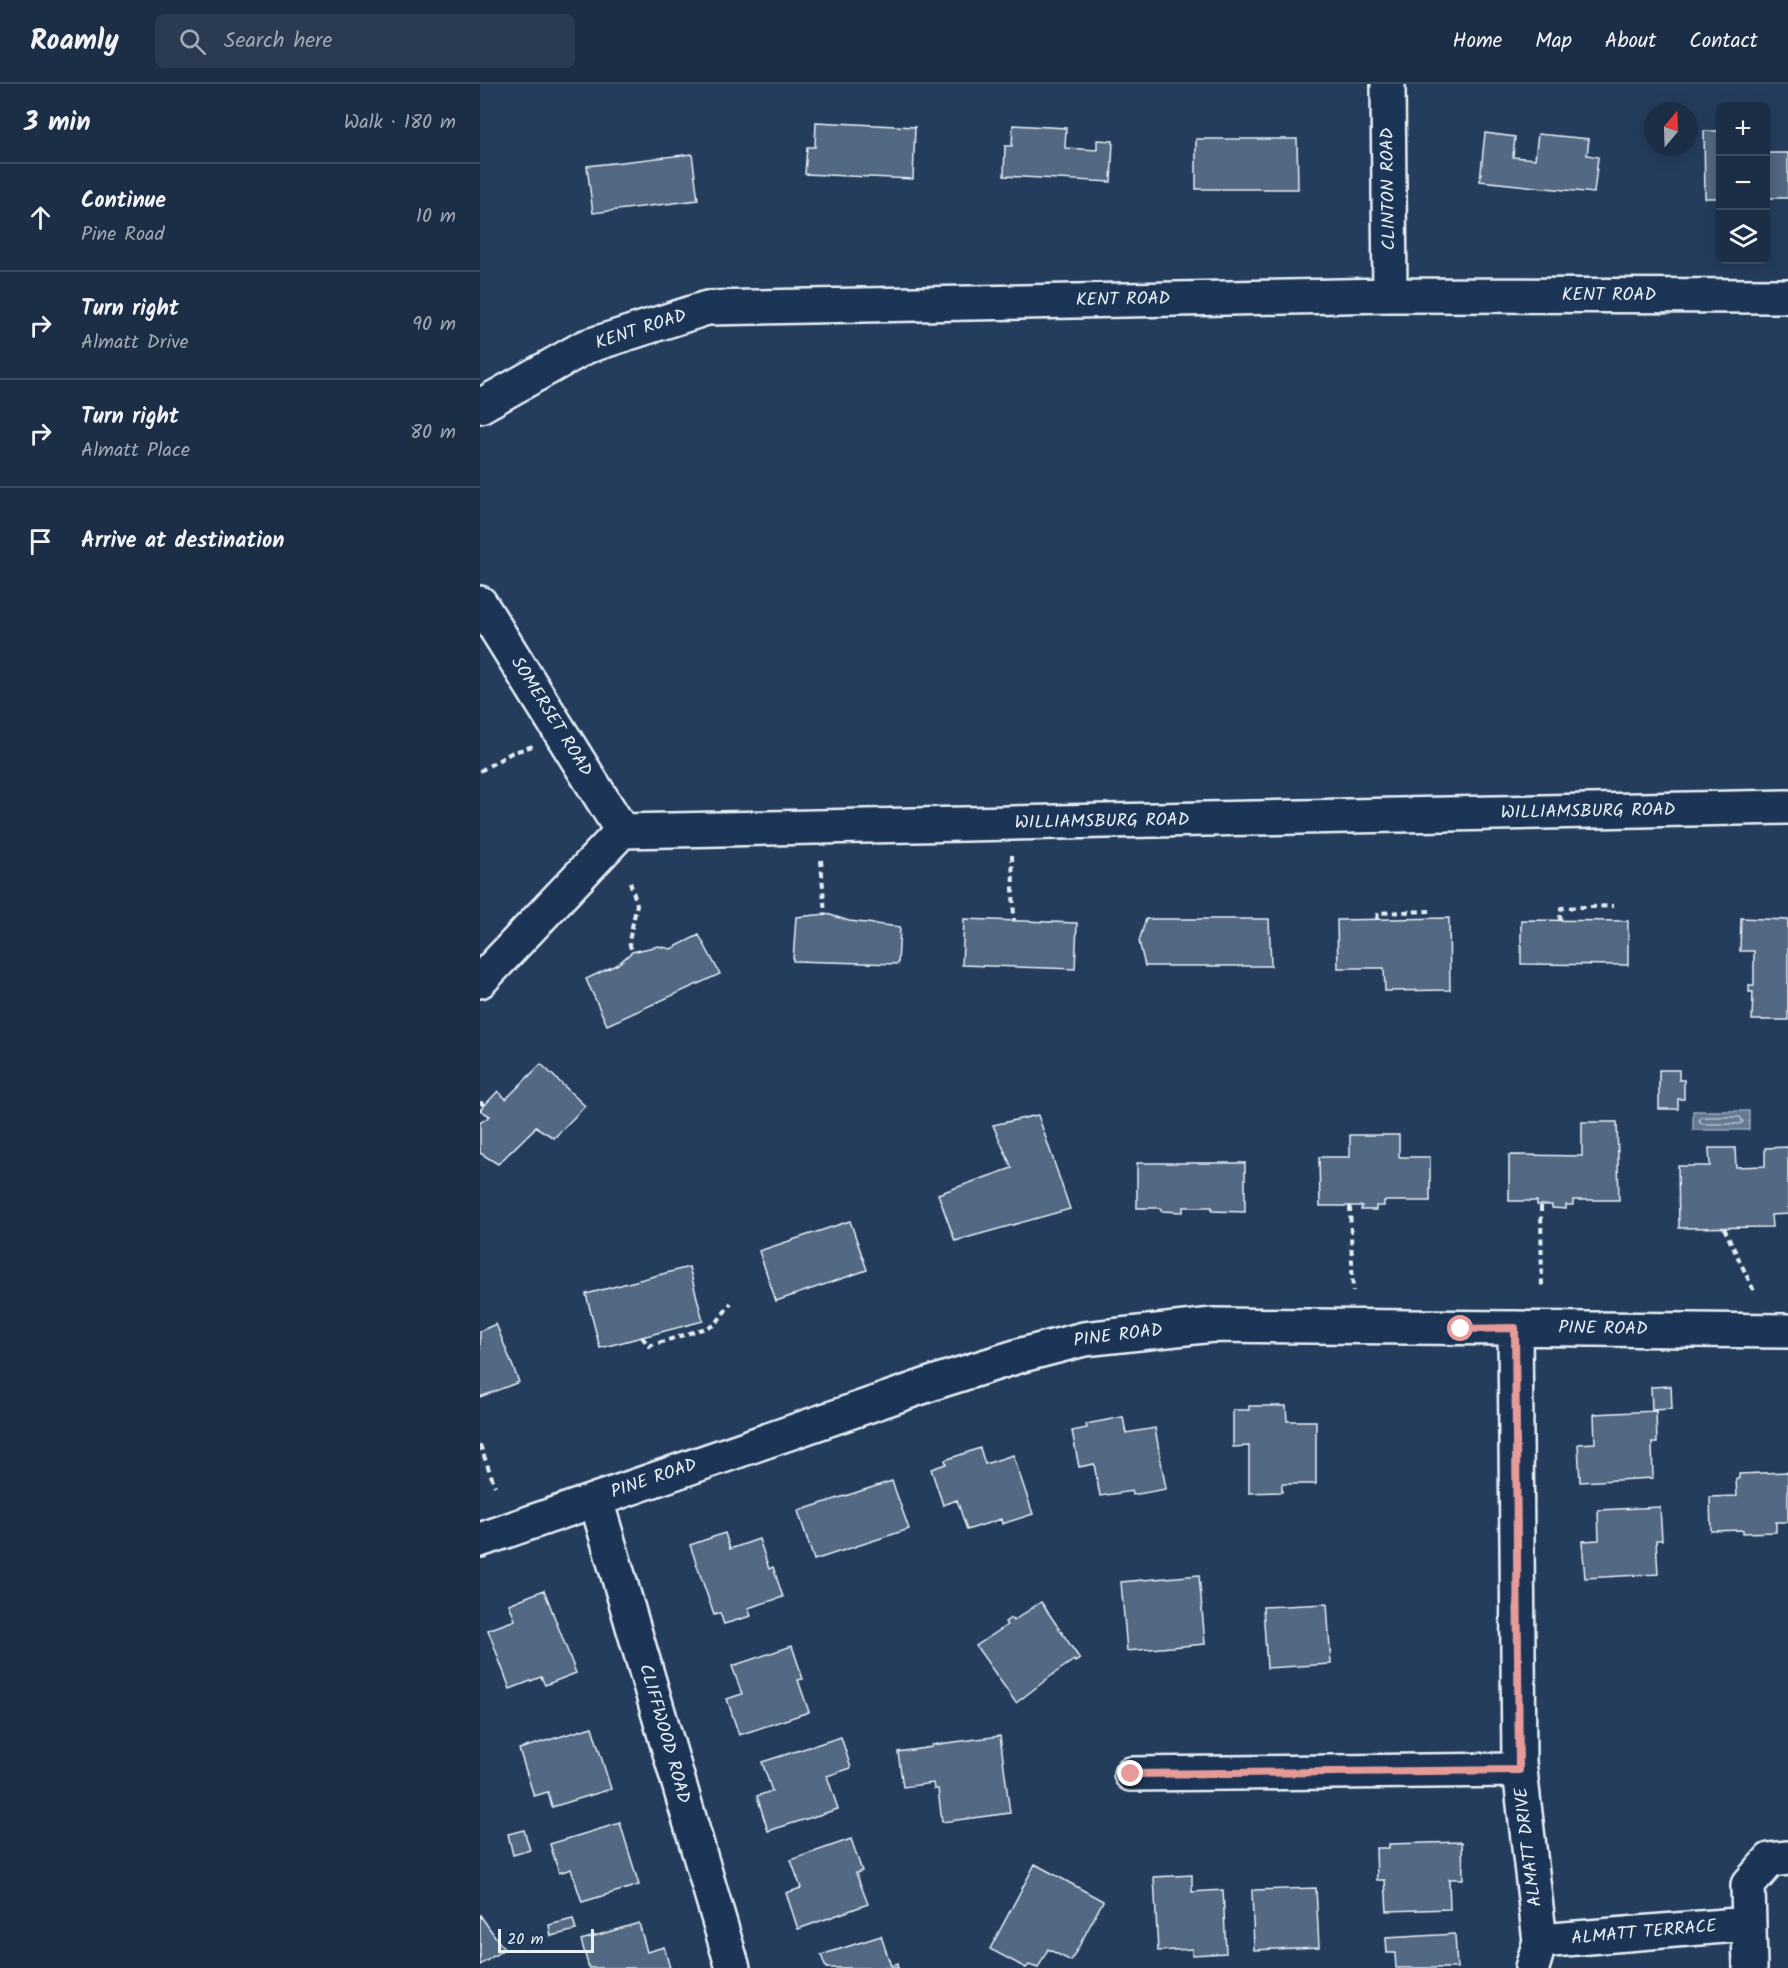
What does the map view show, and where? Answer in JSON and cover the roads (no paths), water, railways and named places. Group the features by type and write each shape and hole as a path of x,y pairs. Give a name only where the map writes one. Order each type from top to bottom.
{"street":[{"name":"CLINTON ROAD","path":"1388,84 1390,295"},
{"name":"KENT ROAD","path":"480,406 585,348 707,308 1390,295 1788,296"},
{"name":"SOMERSET ROAD","path":"480,603 622,831"},
{"name":"WILLIAMSBURG ROAD","path":"622,831 1788,807"},
{"path":"480,981 622,831"},
{"name":"PINE ROAD","path":"480,1540 942,1380 1022,1354 1084,1339 1213,1325 1788,1331"},
{"name":"ALMATT DRIVE","path":"1515,1328 1519,1770 1536,1954"},
{"name":"CLIFFWOOD ROAD","path":"596,1500 733,1968"},
{"path":"1131,1774 1519,1770"},
{"path":"1750,1968 1748,1885 1770,1860 1788,1858"},
{"name":"ALMATT TERRACE","path":"1536,1954 1749,1924"}],"water":[{"path":"1693,1111 1749,1111 1749,1130 1693,1130"}]}
